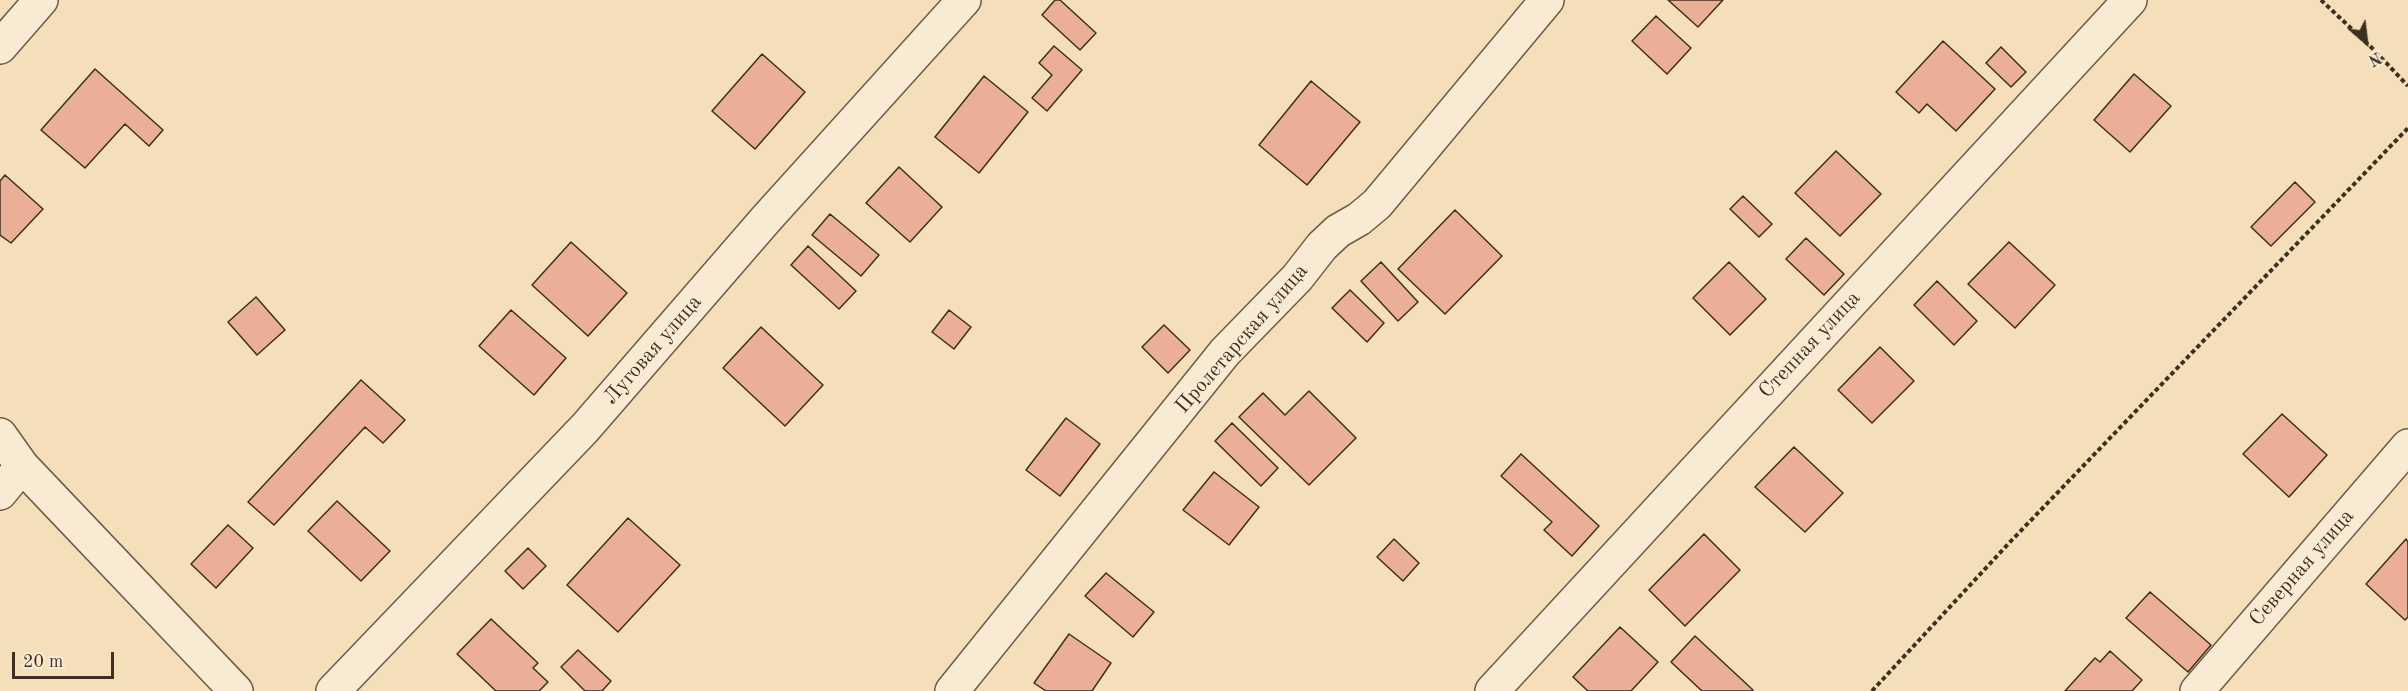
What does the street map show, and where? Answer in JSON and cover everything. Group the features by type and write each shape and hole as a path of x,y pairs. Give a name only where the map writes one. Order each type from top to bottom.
{"street":[{"path":"0,47 41,0"},
{"name":"Луговая улица","path":"333,691 585,428 767,218 964,0"},
{"name":"Пролетарская улица","path":"952,691 1225,352 1297,278 1322,246 1338,231 1359,219 1377,204 1547,0"},
{"name":"Степная улица","path":"1492,691 2130,0"},
{"path":"0,435 22,466 236,691"},
{"name":"Северная улица","path":"2197,691 2408,446"},
{"path":"0,492 22,466"}],"path":[{"path":"2321,0 2408,86"},
{"path":"1872,691 2011,541 2408,128"}],"building":[{"path":"1055,0 1060,0 1096,33 1080,50 1042,15"},
{"path":"1668,0 1723,0 1698,27"},
{"path":"1656,16 1691,48 1667,74 1632,41"},
{"path":"1943,41 1995,89 1956,131 1927,104 1919,113 1896,92"},
{"path":"1054,46 1082,70 1047,111 1032,98 1052,75 1039,63"},
{"path":"2001,47 2026,72 2011,87 1986,63"},
{"path":"762,54 805,92 755,149 712,111"},
{"path":"95,69 163,130 149,146 125,124 85,168 41,130"},
{"path":"2134,74 2171,106 2130,152 2094,120"},
{"path":"984,76 1028,112 979,173 935,137"},
{"path":"1311,81 1360,122 1307,185 1259,145"},
{"path":"1836,151 1881,194 1840,236 1795,193"},
{"path":"899,167 942,207 910,242 866,203"},
{"path":"5,175 43,209 11,243 0,235 0,181"},
{"path":"2295,182 2315,202 2271,246 2251,227"},
{"path":"1743,196 1772,224 1759,237 1730,209"},
{"path":"1455,210 1502,256 1445,314 1398,269"},
{"path":"830,214 879,255 861,276 812,235"},
{"path":"1806,238 1844,274 1824,295 1786,259"},
{"path":"571,242 627,293 588,336 532,285"},
{"path":"2009,242 2055,285 2015,328 1968,284"},
{"path":"808,246 856,291 839,309 791,265"},
{"path":"1381,262 1418,302 1398,321 1361,281"},
{"path":"1729,262 1766,299 1730,335 1693,298"},
{"path":"1937,281 1977,321 1954,345 1914,305"},
{"path":"1350,290 1384,323 1367,342 1332,308"},
{"path":"256,297 285,330 257,355 228,322"},
{"path":"511,310 566,358 534,395 479,346"},
{"path":"949,310 971,327 954,349 932,332"},
{"path":"1164,325 1190,350 1168,373 1142,347"},
{"path":"761,327 823,385 785,426 723,368"},
{"path":"1880,347 1914,381 1872,423 1838,390"},
{"path":"361,380 405,420 383,443 365,427 274,525 248,502"},
{"path":"1309,391 1356,438 1309,485 1239,417 1263,393 1285,415"},
{"path":"2282,414 2327,455 2289,497 2243,454"},
{"path":"1066,418 1100,444 1060,496 1026,470"},
{"path":"1232,423 1278,468 1261,486 1215,441"},
{"path":"1794,447 1843,493 1805,532 1755,487"},
{"path":"1521,454 1599,526 1572,556 1544,530 1552,522 1501,476"},
{"path":"1214,472 1259,507 1229,545 1183,510"},
{"path":"337,501 390,551 361,581 308,531"},
{"path":"628,518 680,565 618,632 567,585"},
{"path":"228,525 253,548 216,588 191,564"},
{"path":"1704,534 1740,570 1685,626 1649,590"},
{"path":"1394,539 1419,563 1403,581 1377,557"},
{"path":"2406,539 2408,542 2408,617 2405,620 2366,584"},
{"path":"528,548 546,566 523,589 505,571"},
{"path":"1106,573 1154,612 1133,637 1085,596"},
{"path":"2150,592 2211,645 2188,672 2126,618"},
{"path":"491,619 538,663 533,668 548,682 539,691 496,691 457,654"},
{"path":"1620,627 1658,662 1631,691 1588,691 1573,677"},
{"path":"1069,634 1111,663 1092,691 1046,691 1034,683"},
{"path":"1695,636 1753,690 1702,691 1671,662"},
{"path":"578,650 611,681 602,691 585,691 561,667"},
{"path":"2110,651 2142,680 2132,691 2065,691 2095,658 2100,662"}]}
